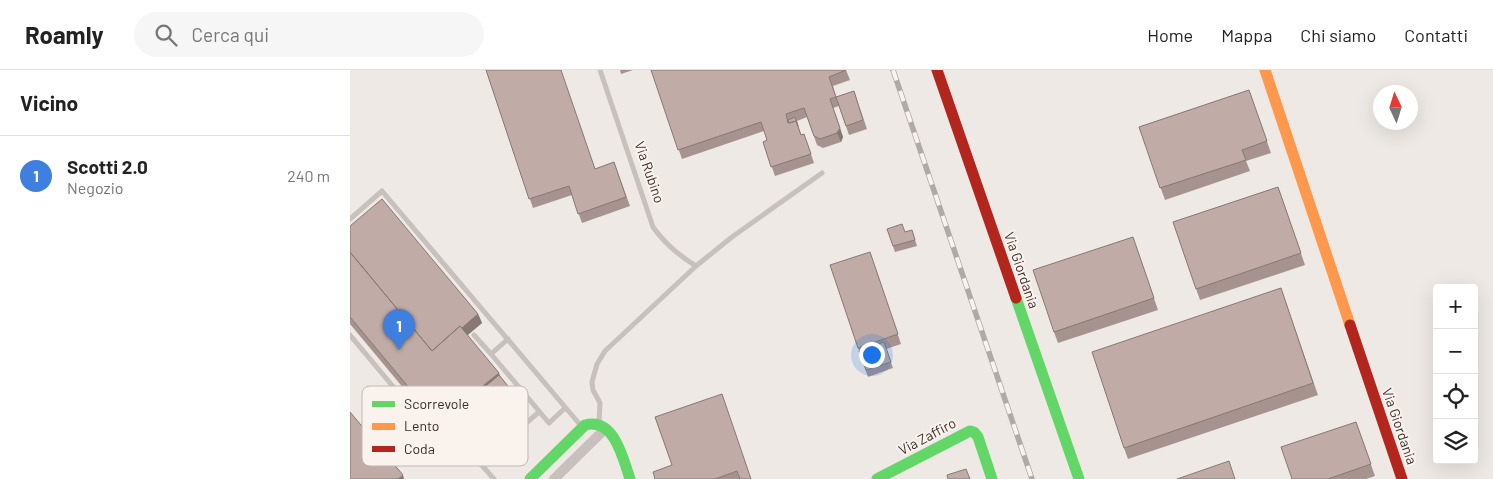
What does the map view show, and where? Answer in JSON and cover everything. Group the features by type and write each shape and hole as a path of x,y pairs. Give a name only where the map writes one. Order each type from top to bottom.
{"street":[{"name":"Via Giordania","path":"937,70 1079,479"},
{"name":"Via Giordania","path":"1265,70 1402,479"},
{"path":"530,479 582,428 591,422 602,426 614,438 630,479"},
{"path":"554,479 602,426"},
{"name":"Via Zaffiro","path":"877,479 970,431 974,432 978,437 992,479"}],"lane":[{"name":"Via Rubino","path":"600,70 653,227 672,250 696,266"},
{"path":"602,426 600,403 593,390 592,382 597,364 605,351 696,266 732,237 822,173"},
{"path":"350,219 382,191 582,428"},
{"path":"350,335 393,386"},
{"path":"474,335 517,386"},
{"path":"491,354 508,340"},
{"path":"528,399 549,424 565,408"},
{"path":"528,421 539,412"},
{"path":"483,466 494,479"}],"building":[{"path":"486,70 561,70 595,169 614,162 626,197 578,214 569,186 529,199"},
{"path":"651,70 846,70 829,77 836,97 830,99 840,128 837,133 820,139 814,136 804,108 786,114 788,123 796,121 801,135 804,134 811,154 771,167 763,142 767,140 761,122 678,150"},
{"path":"1249,90 1267,141 1242,150 1246,160 1160,188 1139,127"},
{"path":"854,91 863,120 846,126 836,97"},
{"path":"795,117 798,126 796,121 789,123 788,120"},
{"path":"1278,187 1301,253 1196,289 1173,222"},
{"path":"382,199 478,314 462,328 460,326 432,351 350,252 350,226"},
{"path":"902,224 905,232 912,230 915,240 893,246 887,229"},
{"path":"1133,237 1154,298 1054,332 1033,270"},
{"path":"350,252 432,351 460,326 499,373 483,386 408,386 350,317"},
{"path":"870,252 898,334 858,348 830,265"},
{"path":"1281,288 1313,383 1124,448 1092,352"},
{"path":"884,342 891,362 866,370 859,351"},
{"path":"499,375 508,386 486,386"},
{"path":"722,394 751,479 740,479 737,471 715,479 655,479 653,472 672,465 655,417"},
{"path":"350,412 362,426 362,466 395,466 403,475 398,479 350,479"},
{"path":"1356,422 1371,464 1328,479 1292,479 1281,447"},
{"path":"1229,461 1235,479 1177,479"},
{"path":"966,469 970,479 948,479 947,475"}],"railway":[{"path":"893,70 1032,479"}],"traffic: fast":[{"path":"1016,298 1079,479"},
{"path":"530,479 585,425 595,424 603,427 616,441 630,479"},
{"path":"877,479 970,431 974,432 978,437 992,479"}],"traffic: slow":[{"path":"1265,70 1350,325"}],"traffic: jam":[{"path":"937,70 1016,298"},
{"path":"1350,325 1402,479"}],"place":[{"name":"Scotti 2.0","path":"399,350"}]}
